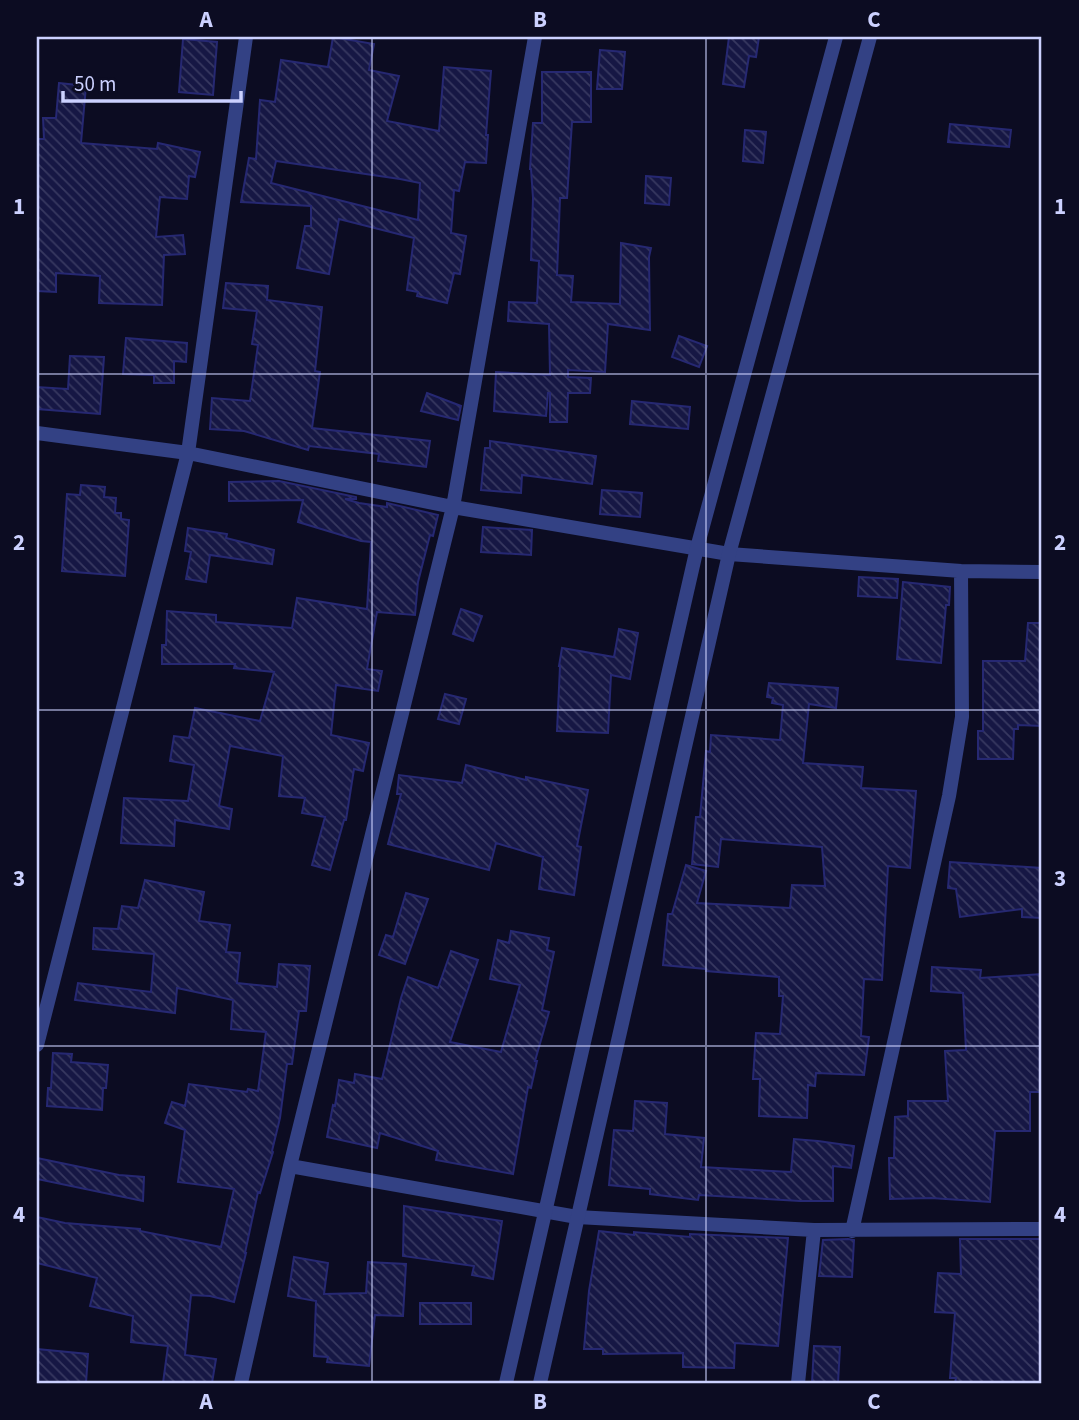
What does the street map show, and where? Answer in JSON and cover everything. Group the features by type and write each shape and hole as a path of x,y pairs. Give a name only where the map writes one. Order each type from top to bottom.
{"street":[{"path":"37,1045 188,453 246,37"},
{"path":"241,1383 290,1166 453,508 535,37"},
{"path":"506,1383 697,548 836,37"},
{"path":"540,1383 729,554 870,37"},
{"path":"37,433 188,453 453,508 729,554 961,571 1042,572"},
{"path":"852,1231 949,796 962,718 961,571"},
{"path":"290,1166 577,1217 852,1231 1042,1229"},
{"path":"798,1383 814,1230"}],"building":[{"path":"333,37 374,44 369,70 399,76 387,121 439,131 444,67 491,71 486,163 465,162 459,191 454,190 451,233 466,236 460,274 454,273 447,303 417,296 418,292 407,290 414,238 339,219 329,274 297,268 305,226 311,226 311,206 241,202 249,158 256,159 260,100 275,102 281,60 328,67","holes":["276,161 420,183 418,220 271,183"]},
{"path":"729,37 759,37 756,57 749,56 744,87 723,84"},
{"path":"183,39 217,42 213,95 179,92"},
{"path":"600,50 625,52 622,89 597,89"},
{"path":"542,72 591,72 591,122 572,122 567,198 560,198 557,275 573,276 571,302 620,304 621,243 651,248 650,330 608,324 605,372 568,370 568,377 591,378 590,393 568,393 567,422 550,422 550,393 546,416 494,411 496,372 550,375 549,324 508,321 509,302 537,303 539,261 531,260 533,198 530,169 533,123 542,123"},
{"path":"59,83 86,86 81,143 157,149 158,143 200,152 195,177 189,176 187,199 160,197 156,237 183,235 185,254 164,255 162,305 99,303 100,276 56,273 56,292 37,291 37,139 44,139 43,118 56,118"},
{"path":"950,124 1011,130 1009,147 948,142"},
{"path":"745,130 766,132 763,163 743,161"},
{"path":"646,176 671,178 669,205 645,203"},
{"path":"226,283 268,286 267,300 322,307 315,371 320,372 312,428 430,441 426,467 378,461 379,454 309,446 308,450 244,431 210,429 212,398 250,401 258,345 252,344 257,311 223,308"},
{"path":"679,336 707,346 699,367 672,357"},
{"path":"126,338 187,343 186,362 174,361 174,383 154,383 154,375 123,374"},
{"path":"70,356 104,357 100,414 37,409 37,387 68,389"},
{"path":"427,393 461,406 458,420 421,411"},
{"path":"632,401 690,407 688,429 630,424"},
{"path":"490,441 596,456 592,484 522,475 521,493 481,490 485,448 490,448"},
{"path":"279,481 356,497 345,499 359,503 387,507 387,503 438,515 418,582 415,615 377,612 367,669 382,671 378,691 336,685 331,735 369,743 363,771 354,769 346,820 330,870 312,865 325,817 302,813 305,798 279,796 283,756 230,746 219,806 232,809 229,829 175,820 174,846 121,843 124,798 188,801 194,765 170,761 174,736 189,738 195,708 260,721 274,672 234,668 235,664 162,664 162,645 166,645 167,611 216,615 216,622 292,628 297,598 367,609 371,542 298,522 303,500 229,501 229,482"},
{"path":"81,485 105,487 104,497 116,498 115,513 121,513 121,519 129,520 125,576 62,571 67,494 80,495"},
{"path":"602,490 642,493 640,517 600,514"},
{"path":"483,527 532,530 531,555 481,552"},
{"path":"188,528 227,534 226,538 274,550 272,564 210,555 206,582 186,579 191,552 185,551"},
{"path":"859,577 898,579 897,598 858,596"},
{"path":"903,582 950,587 941,663 897,659"},
{"path":"461,609 482,616 473,641 453,634"},
{"path":"1028,623 1042,623 1042,726 1018,725 1018,729 1014,729 1013,759 978,759 978,731 983,731 983,661 1025,661"},
{"path":"619,629 638,633 630,679 611,675 608,733 557,731 562,648 614,657"},
{"path":"769,683 838,688 836,708 809,704 803,763 863,767 861,788 916,791 910,868 888,866 882,980 864,979 861,1036 869,1037 864,1075 816,1073 815,1086 808,1085 807,1118 759,1116 760,1079 753,1079 756,1033 780,1034 783,996 779,996 779,977 663,965 668,914 672,914 686,865 706,871 697,903 790,908 792,885 825,886 822,847 721,839 718,867 692,864 696,817 700,817 706,751 710,752 711,735 780,740 783,705 772,703 773,698 767,697"},
{"path":"445,694 466,699 459,724 438,719"},
{"path":"466,765 526,780 526,777 588,790 577,846 581,847 574,895 539,889 543,857 496,843 489,870 388,844 401,794 397,794 399,775 462,783"},
{"path":"950,862 1042,868 1042,918 1022,917 1022,909 960,917 956,889 948,888"},
{"path":"145,880 204,892 199,921 230,925 226,952 240,953 237,983 277,987 279,964 310,966 306,1011 299,1011 292,1064 287,1064 273,1152 260,1193 258,1192 234,1302 191,1295 185,1355 216,1359 212,1383 163,1383 168,1346 131,1342 133,1316 90,1306 97,1278 37,1263 37,1217 65,1223 140,1229 221,1247 234,1189 178,1182 185,1130 165,1123 172,1102 185,1106 189,1084 247,1092 248,1089 258,1091 266,1032 231,1029 233,1000 177,988 175,1013 75,1000 78,983 151,992 154,954 93,949 94,928 118,929 122,906 138,908"},
{"path":"406,893 428,899 405,964 379,955 386,935 393,937"},
{"path":"511,931 549,938 547,950 554,952 542,1010 549,1012 535,1061 531,1088 528,1087 513,1174 436,1160 438,1151 380,1133 377,1148 327,1137 339,1080 354,1083 355,1074 382,1079 408,977 438,988 451,951 478,960 450,1042 501,1052 520,985 490,979 498,940 509,943"},
{"path":"932,967 981,970 980,978 1042,974 1042,1092 1030,1092 1030,1131 995,1131 990,1202 931,1198 890,1199 889,1158 894,1158 895,1117 908,1116 908,1101 948,1101 945,1051 966,1050 963,993 931,991"},
{"path":"53,1053 72,1054 71,1062 108,1065 102,1110 47,1106"},
{"path":"635,1101 667,1103 665,1134 704,1138 701,1167 791,1172 794,1139 854,1146 851,1168 833,1166 833,1201 699,1195 698,1200 650,1194 650,1189 609,1185 614,1130 633,1131"},
{"path":"37,1158 119,1175 144,1177 143,1201 37,1179"},
{"path":"404,1206 502,1221 493,1279 472,1275 474,1266 403,1256"},
{"path":"599,1231 634,1235 634,1232 690,1237 690,1234 788,1238 778,1346 735,1343 734,1368 683,1367 683,1353 603,1354 603,1349 584,1349 589,1291"},
{"path":"960,1239 1042,1239 1042,1383 955,1383 956,1378 950,1378 955,1313 935,1312 938,1273 961,1274"},
{"path":"823,1240 854,1240 852,1277 819,1276"},
{"path":"294,1257 328,1263 324,1294 366,1293 368,1262 406,1264 403,1316 375,1315 369,1366 327,1362 328,1357 314,1356 316,1301 288,1296"},
{"path":"420,1303 471,1303 471,1324 420,1324"},
{"path":"814,1346 840,1347 838,1383 812,1383"},
{"path":"37,1349 88,1354 86,1383 37,1383"}]}
